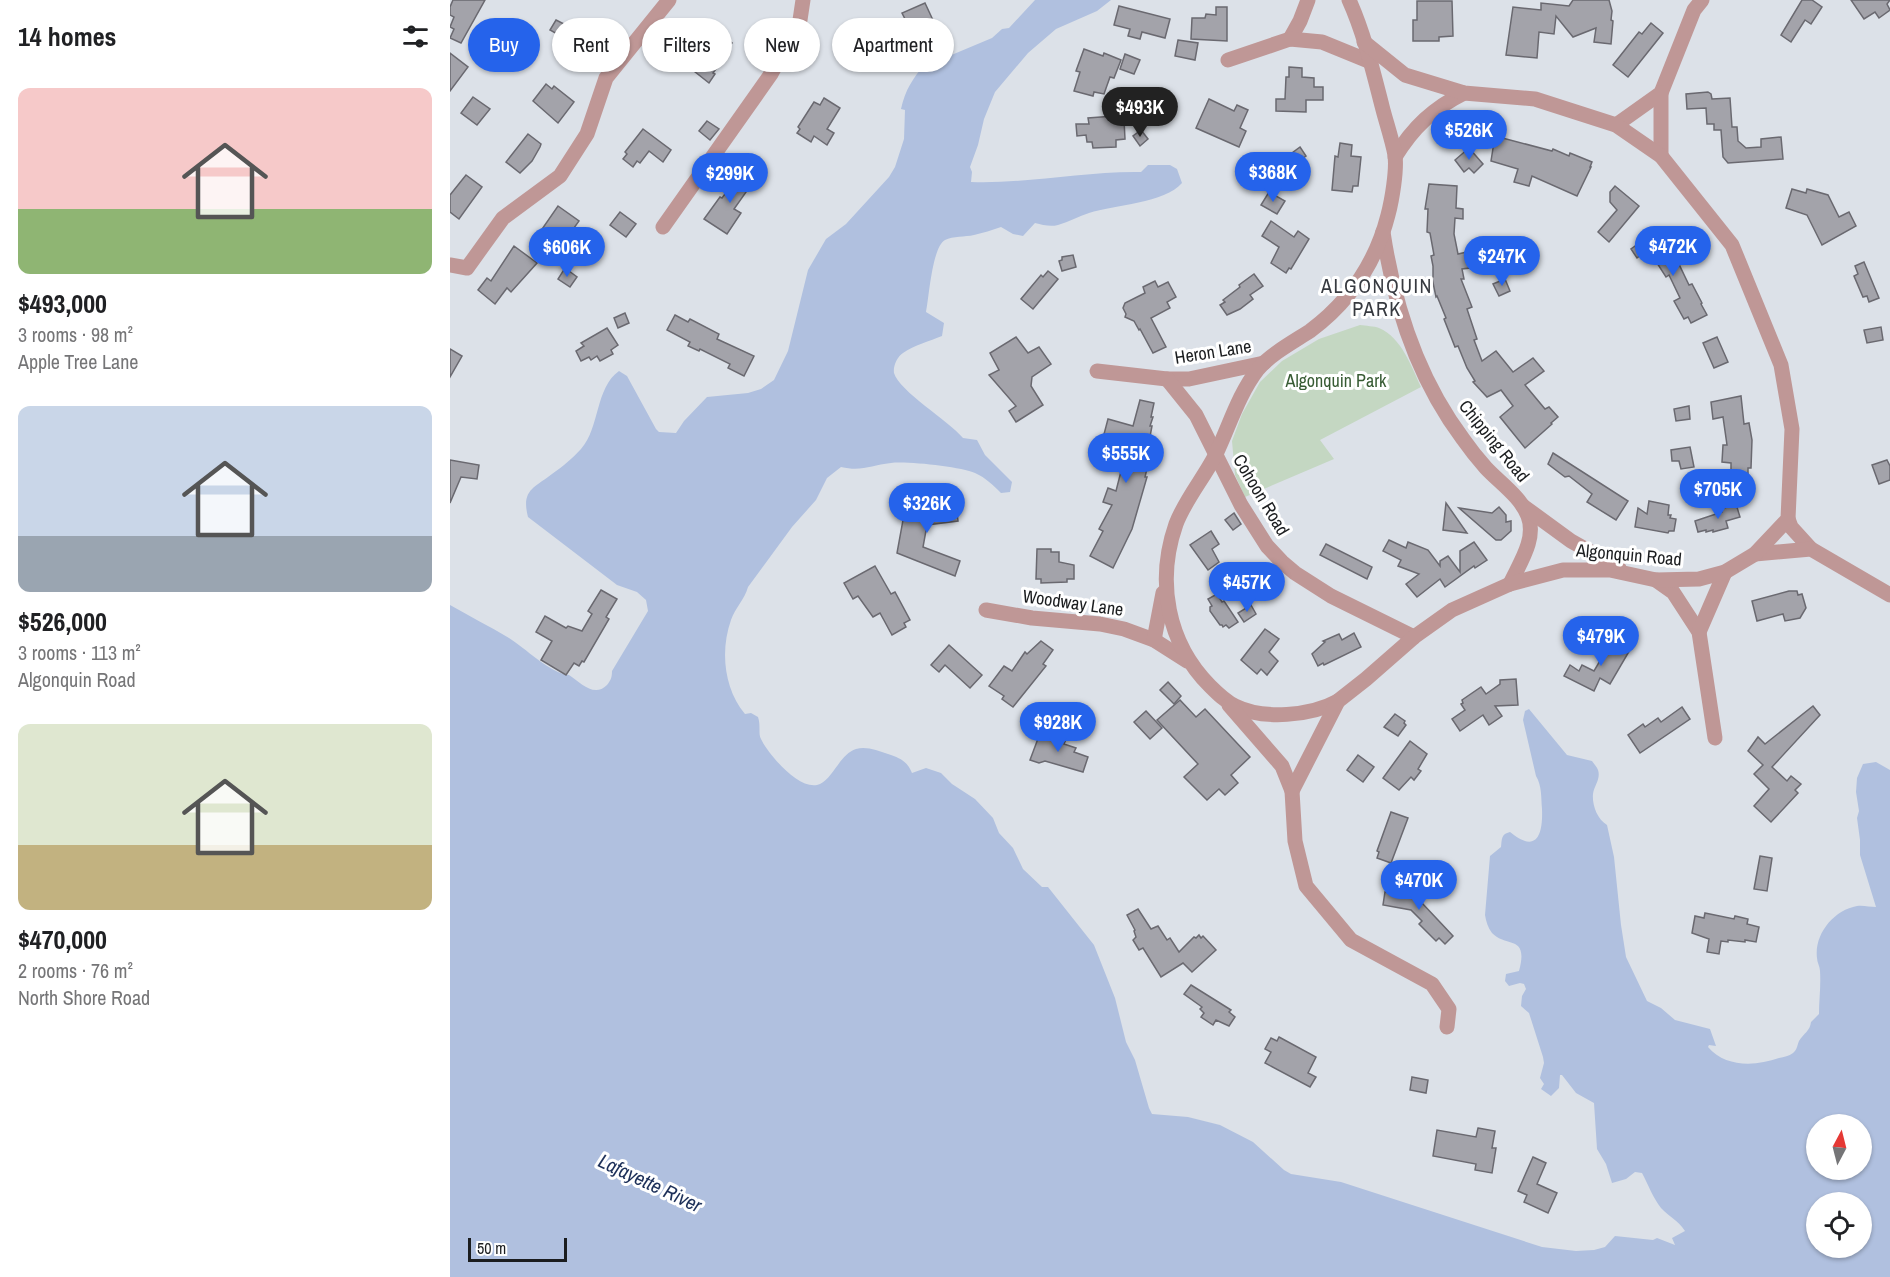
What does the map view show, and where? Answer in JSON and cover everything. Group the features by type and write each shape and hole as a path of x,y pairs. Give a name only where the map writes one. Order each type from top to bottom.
{"street":[{"path":"450,265 466,268 503,218 560,176 587,134 606,78 669,0"},
{"path":"663,227 771,75 800,20 803,0"},
{"path":"1290,39 1308,0"},
{"path":"1661,156 1661,93 1694,10 1702,0"},
{"path":"1154,640 1166,584 1170,545 1177,522 1214,456 1243,392 1264,363 1319,324 1340,306 1362,277 1383,232 1389,213 1395,156 1371,62 1350,1"},
{"path":"1228,60 1290,39 1322,42 1371,62"},
{"path":"1364,42 1405,75 1464,93 1535,99 1616,125 1661,156 1732,245 1781,365 1792,429 1788,519 1791,527 1811,549 1890,596"},
{"path":"1395,156 1416,127 1432,112 1464,93"},
{"path":"1616,125 1661,93"},
{"name":"Chipping Road","path":"1383,232 1396,297 1412,346 1445,413 1462,437 1484,466 1521,504 1570,541 1629,573"},
{"name":"Heron Lane","path":"1097,370 1167,379 1189,379 1264,363"},
{"name":"Cohoon Road","path":"1167,379 1196,415 1214,456 1241,506 1267,546 1282,562 1331,596 1414,637"},
{"name":"Chipping Road","path":"1510,584 1529,544 1531,529 1529,517 1521,504"},
{"name":"Algonquin Road","path":"1292,791 1338,701 1414,637 1452,610 1510,584 1563,570 1610,570 1656,580 1699,579 1725,572 1755,554 1788,519"},
{"path":"1755,554 1811,549"},
{"path":"1699,632 1725,572"},
{"path":"1656,580 1673,592 1699,632 1715,738"},
{"path":"1166,584 1175,633 1190,663 1282,766 1292,791 1295,841 1306,886 1352,940 1432,984 1449,1010 1447,1027"},
{"name":"Woodway Lane","path":"986,610 1125,629 1154,640 1190,663"},
{"path":"1227,702 1250,712 1276,715 1302,712 1338,701"}],"green space":[{"name":"Algonquin Park","path":"1360,325 1379,328 1394,338 1405,353 1421,387 1320,440 1334,459 1245,497 1235,475 1232,441 1242,414 1260,382 1282,361 1319,339"}],"water":[{"name":"Lafayette River","path":"1035,0 1111,0 1097,11 1056,29 1028,53 995,92 984,119 970,167 971,182 1141,172 1148,165 1170,165 1177,169 1182,183 1164,195 1089,213 1058,225 1035,223 1023,236 1013,234 1001,227 974,235 948,239 941,245 934,262 926,312 944,323 942,336 903,353 896,362 894,373 914,397 963,438 977,440 985,455 1012,482 1010,492 1001,493 975,473 921,464 891,463 855,469 841,467 827,478 816,500 792,527 748,587 733,616 728,632 725,657 728,681 732,693 745,714 751,713 758,717 760,737 765,746 786,771 804,783 820,784 850,752 864,748 900,759 912,773 926,768 941,773 952,784 975,799 993,818 999,833 1013,848 1023,869 1042,887 1048,887 1094,945 1115,998 1126,1042 1135,1060 1152,1114 1188,1117 1220,1125 1253,1142 1291,1174 1341,1182 1542,1247 1576,1251 1605,1247 1615,1236 1653,1240 1657,1238 1675,1245 1672,1238 1685,1231 1661,1208 1642,1173 1635,1172 1626,1179 1612,1183 1606,1164 1597,1149 1594,1103 1576,1093 1562,1075 1560,1075 1559,1088 1551,1096 1541,1089 1544,1084 1540,1078 1544,1063 1543,1057 1529,1013 1521,1006 1522,996 1526,989 1524,984 1509,986 1505,981 1506,974 1519,971 1521,952 1519,947 1498,937 1489,929 1485,915 1490,856 1501,847 1502,837 1505,834 1510,832 1519,838 1532,841 1539,834 1541,827 1541,792 1523,720 1525,711 1529,709 1567,755 1592,761 1598,769 1599,776 1593,794 1593,803 1598,815 1607,825 1614,857 1626,957 1647,1001 1661,1008 1675,1020 1710,1029 1716,1046 1709,1045 1708,1047 1723,1059 1732,1062 1761,1063 1788,1056 1794,1052 1811,1022 1819,1014 1820,969 1817,949 1822,932 1833,918 1849,908 1876,907 1860,855 1856,792 1857,778 1863,764 1876,762 1890,770 1890,1277 450,1277 450,605 509,638 546,665 569,675 588,688 597,690 607,685 612,671 648,611 646,600 637,592 617,585 528,517 526,501 528,495 581,449 592,430 606,387 619,371 627,376 656,429 659,432 676,433 707,397 748,393 761,389 774,380 788,351 808,270 826,239 846,224 889,177 895,167 904,139 905,110 901,109 913,79 919,72 954,72 954,54 992,38 1002,29 1009,28"}],"building":[{"path":"453,0 485,0 475,18 468,18 468,30 461,43 450,38 454,29 450,27 454,17 450,15"},
{"path":"1573,0 1609,0 1613,21 1611,44 1594,42 1596,28 1573,37 1556,16 1554,34 1539,32 1537,58 1506,55 1513,7 1541,10 1541,3 1569,6"},
{"path":"1802,0 1812,0 1822,7 1811,24 1805,20 1791,42 1781,35"},
{"path":"1851,0 1890,0 1887,4 1890,10 1879,18 1875,12 1864,19"},
{"path":"1417,1 1452,1 1453,36 1439,37 1439,41 1413,41 1413,20 1417,20"},
{"path":"925,3 932,18 904,18 902,13"},
{"path":"1119,6 1170,19 1165,38 1142,32 1140,39 1128,36 1130,29 1114,25"},
{"path":"1216,7 1227,7 1227,41 1191,39 1192,18 1205,18 1206,14 1216,15"},
{"path":"1651,23 1663,33 1628,77 1613,65 1639,32 1642,34"},
{"path":"1178,40 1198,43 1195,60 1175,56"},
{"path":"1084,49 1103,56 1104,53 1121,60 1114,78 1110,77 1104,94 1094,92 1093,96 1074,91 1080,72 1076,71"},
{"path":"450,53 468,67 450,91"},
{"path":"1125,54 1140,60 1134,74 1120,69"},
{"path":"1289,67 1302,68 1302,77 1314,78 1314,87 1323,87 1323,100 1306,100 1306,112 1276,111 1276,99 1285,99"},
{"path":"695,72 714,72 715,74 709,83"},
{"path":"546,84 552,89 554,86 574,102 558,123 533,101"},
{"path":"1708,92 1712,99 1730,98 1732,127 1737,127 1738,141 1746,148 1761,147 1761,139 1781,137 1783,159 1728,163 1723,157 1721,130 1714,130 1714,124 1707,124 1706,108 1687,109 1686,94"},
{"path":"473,97 490,109 477,125 461,113"},
{"path":"824,98 840,108 827,129 834,133 827,145 814,136 811,142 797,133 800,129 798,127 814,102 820,105"},
{"path":"1209,99 1234,111 1237,105 1248,110 1240,128 1246,131 1239,147 1196,128"},
{"path":"1114,116 1115,121 1124,120 1125,139 1116,140 1116,147 1093,148 1092,142 1087,142 1086,135 1077,136 1076,124 1089,124 1088,118"},
{"path":"707,121 719,129 710,140 699,131"},
{"path":"643,129 671,150 663,162 649,151 640,163 637,161 633,167 623,159 627,154 625,152"},
{"path":"1141,130 1148,139 1140,146 1133,136"},
{"path":"528,134 541,144 532,161 520,173 506,162"},
{"path":"1495,136 1552,151 1553,149 1569,156 1570,153 1592,162 1577,196 1532,176 1529,186 1514,182 1518,169 1491,161"},
{"path":"1340,143 1352,145 1351,156 1361,157 1358,186 1353,186 1352,192 1332,190 1335,156 1338,157"},
{"path":"1300,147 1306,156 1294,164 1288,156"},
{"path":"1469,148 1483,164 1474,173 1469,168 1464,172 1455,160"},
{"path":"746,170 756,178 734,209 741,213 727,234 704,219 720,197 722,198 731,186 733,187"},
{"path":"466,175 482,187 459,219 450,212 450,195"},
{"path":"1429,184 1457,186 1456,208 1463,209 1463,219 1455,218 1454,234 1458,254 1467,252 1470,268 1462,269 1464,279 1461,279 1472,307 1467,309 1477,339 1474,340 1482,361 1496,351 1513,372 1533,358 1544,371 1525,385 1545,409 1549,407 1558,417 1525,448 1500,417 1513,406 1501,390 1487,397 1473,382 1475,381 1458,346 1455,347 1444,319 1446,318 1436,297 1432,278 1431,256 1434,255 1430,233 1427,232 1428,209 1425,209"},
{"path":"1615,186 1639,206 1609,242 1598,232 1617,210 1610,202 1610,192"},
{"path":"1792,189 1806,193 1807,189 1828,195 1839,217 1849,212 1856,226 1822,245 1807,215 1786,208"},
{"path":"1269,192 1285,201 1277,214 1261,205"},
{"path":"558,206 579,221 571,232 575,235 568,246 557,238 553,242 540,232"},
{"path":"620,212 636,224 626,237 610,225"},
{"path":"1271,221 1294,237 1298,231 1309,239 1291,269 1289,268 1286,273 1271,263 1279,247 1262,236"},
{"path":"1655,232 1675,256 1707,315 1691,323 1688,317 1684,319 1674,301 1680,298 1669,275 1666,277 1648,249 1637,258 1631,249"},
{"path":"514,246 537,263 511,292 507,288 495,304 478,290 487,278 491,281"},
{"path":"1073,255 1076,267 1062,271 1059,261 1062,257"},
{"path":"1864,262 1879,298 1869,302 1867,296 1863,297 1854,276 1858,274 1855,266"},
{"path":"565,268 577,277 570,287 558,279"},
{"path":"1048,271 1058,279 1033,309 1021,299 1041,275 1043,277"},
{"path":"1254,274 1263,286 1250,295 1253,299 1227,315 1220,305 1225,302 1223,300"},
{"path":"1505,279 1510,291 1499,296 1493,284"},
{"path":"1155,281 1158,287 1168,282 1176,297 1167,302 1170,308 1151,318 1166,347 1153,353 1134,321 1125,317 1123,308 1125,303 1145,293 1143,287"},
{"path":"625,313 629,323 618,328 614,318"},
{"path":"675,315 688,322 690,319 719,334 717,339 754,356 744,376 728,368 730,364 700,349 699,351 688,346 690,342 667,330"},
{"path":"1881,327 1883,340 1867,343 1864,330"},
{"path":"607,328 618,345 611,350 613,354 600,361 597,356 591,360 589,357 581,361 576,351 584,346 581,343"},
{"path":"1016,337 1028,353 1039,347 1051,364 1032,377 1031,386 1043,405 1016,422 1009,411 1016,406 989,375 999,370 990,353"},
{"path":"1717,337 1728,362 1714,368 1703,343"},
{"path":"450,349 462,356 450,377"},
{"path":"1741,396 1744,424 1749,423 1752,440 1748,482 1731,481 1731,463 1722,462 1723,445 1727,445 1723,417 1713,419 1711,402"},
{"path":"1140,400 1154,403 1148,447 1152,448 1145,477 1147,477 1132,529 1113,568 1090,556 1103,531 1099,529 1112,505 1103,502 1108,488 1116,491 1128,444 1103,438 1108,419 1133,426"},
{"path":"1689,406 1690,419 1676,421 1674,409"},
{"path":"1690,447 1694,467 1681,469 1679,461 1672,461 1671,450"},
{"path":"1553,453 1628,501 1616,520 1587,502 1592,494 1569,476 1565,477 1548,464"},
{"path":"450,460 479,465 477,479 461,477 450,503"},
{"path":"1887,460 1890,466 1890,480 1879,484 1872,465"},
{"path":"938,498 938,500 949,499 949,505 956,505 958,521 927,525 923,547 960,561 955,576 897,553 905,509 924,512 922,501"},
{"path":"1649,501 1669,505 1668,515 1676,519 1674,531 1668,533 1635,527 1638,508 1647,514"},
{"path":"1446,503 1467,533 1443,530"},
{"path":"1736,504 1740,517 1726,521 1728,528 1713,532 1713,530 1706,532 1706,530 1698,532 1695,521 1722,512 1721,509"},
{"path":"1499,507 1506,515 1506,522 1511,521 1511,531 1501,540 1496,540 1459,508 1492,513"},
{"path":"1234,513 1241,524 1233,530 1225,520"},
{"path":"1211,531 1219,544 1212,549 1219,562 1208,570 1190,545"},
{"path":"1389,540 1406,548 1408,542 1428,550 1440,566 1440,561 1448,556 1460,572 1460,551 1474,542 1487,560 1475,568 1474,566 1445,587 1440,579 1417,597 1406,584 1419,574 1398,566 1401,560 1383,551"},
{"path":"1326,544 1372,567 1367,579 1320,555"},
{"path":"1037,549 1051,549 1051,552 1059,552 1059,562 1074,565 1074,579 1067,579 1067,582 1041,583 1041,579 1036,579"},
{"path":"875,566 891,594 895,592 910,620 904,623 906,627 892,635 880,613 873,617 858,596 853,599 844,583"},
{"path":"601,590 617,599 606,617 609,619 584,662 582,661 579,666 574,663 566,675 541,660 552,641 536,632 545,616 566,628 568,626 582,631 592,614 588,611"},
{"path":"1797,591 1798,595 1802,594 1806,608 1800,618 1785,621 1783,614 1757,621 1752,601"},
{"path":"1217,594 1238,622 1229,628 1226,625 1223,627 1220,625 1210,611 1212,606 1208,599"},
{"path":"1251,605 1256,614 1244,622 1238,613"},
{"path":"1265,629 1279,639 1269,652 1278,661 1267,675 1261,669 1257,674 1241,660"},
{"path":"1354,633 1361,647 1318,666 1312,654 1325,642 1323,641 1339,634 1342,640"},
{"path":"1614,639 1631,648 1610,684 1600,678 1594,691 1564,676 1570,665 1579,671 1582,665 1594,671"},
{"path":"1041,641 1053,650 1043,664 1046,666 1013,707 1002,699 1004,696 989,686 1004,666 1012,671 1025,652 1027,654"},
{"path":"949,645 982,675 970,688 945,665 939,672 931,665"},
{"path":"1516,679 1518,705 1495,706 1502,716 1489,725 1483,715 1460,731 1452,719 1465,710 1461,704 1462,700 1481,687 1486,694 1500,684 1500,680"},
{"path":"1168,682 1181,696 1174,704 1160,690"},
{"path":"1180,700 1196,717 1205,709 1250,757 1231,775 1238,783 1225,795 1219,789 1207,800 1184,777 1198,764 1157,720"},
{"path":"1813,706 1820,715 1772,767 1787,781 1791,776 1801,784 1795,790 1798,793 1771,822 1754,806 1769,789 1754,774 1763,765 1748,751 1758,737 1765,744"},
{"path":"1682,707 1690,719 1640,753 1628,735 1643,724 1645,727 1658,718 1661,722"},
{"path":"1146,711 1162,728 1150,739 1134,722"},
{"path":"1395,714 1405,721 1406,725 1398,736 1384,727"},
{"path":"1051,734 1066,739 1064,744 1076,748 1074,752 1088,757 1083,772 1045,761 1039,763 1030,760 1039,736 1049,739"},
{"path":"1410,741 1427,754 1418,769 1421,771 1414,780 1411,777 1399,790 1383,778"},
{"path":"1358,755 1374,767 1363,782 1347,770"},
{"path":"1391,812 1408,818 1391,863 1377,858 1379,852 1377,851"},
{"path":"1760,856 1772,858 1767,891 1754,889"},
{"path":"1411,882 1427,886 1422,903 1453,936 1445,944 1439,938 1436,941 1419,924 1422,921 1411,910 1383,905 1385,892 1407,896"},
{"path":"1138,909 1151,929 1158,926 1179,952 1199,935 1201,938 1203,936 1216,950 1192,972 1183,963 1161,977 1143,948 1139,950 1133,940 1136,937 1135,930 1127,915"},
{"path":"1705,913 1734,919 1735,916 1748,919 1747,924 1759,927 1756,942 1721,941 1719,954 1707,952 1709,939 1692,933 1695,916 1704,918"},
{"path":"1191,985 1231,1010 1229,1012 1235,1017 1229,1026 1216,1020 1213,1025 1201,1017 1204,1013 1200,1009 1202,1007 1184,994"},
{"path":"1279,1037 1316,1057 1308,1073 1316,1077 1310,1087 1265,1063 1271,1052 1265,1049 1271,1038 1277,1041"},
{"path":"1412,1077 1428,1080 1426,1093 1410,1090"},
{"path":"1478,1128 1495,1131 1492,1148 1496,1148 1492,1173 1475,1170 1476,1164 1433,1156 1437,1130 1476,1137"},
{"path":"1533,1157 1546,1163 1537,1184 1557,1193 1548,1213 1524,1202 1527,1195 1518,1191"}],"district":[{"name":"ALGONQUIN PARK","path":"1377,298"}]}
